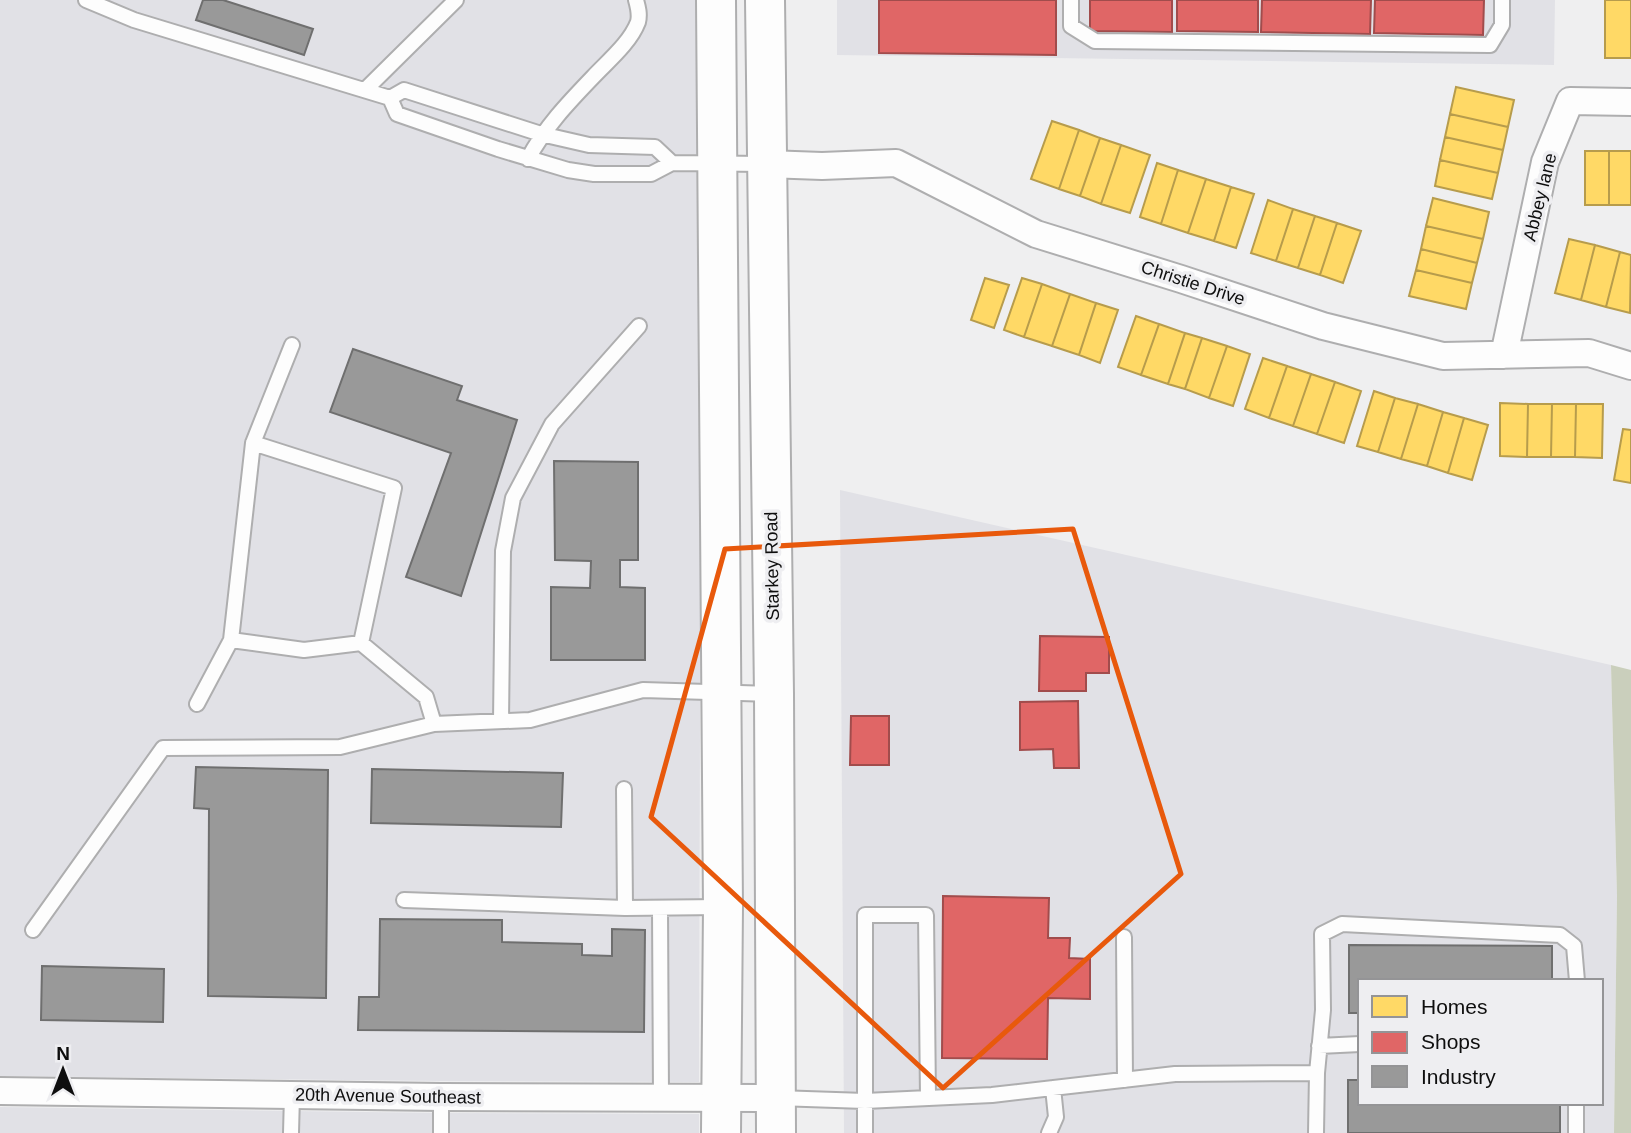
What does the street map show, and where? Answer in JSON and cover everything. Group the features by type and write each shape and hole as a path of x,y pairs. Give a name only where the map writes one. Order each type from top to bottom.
{"main road":[{"path":"716,0 723,907 721,1116"},
{"name":"Starkey Road","path":"765,0 774,694 776,1115"}],"street":[{"name":"Abbey lane","path":"1504,355 1545,162 1570,101 1631,102"},
{"name":"Christie Drive","path":"766,164 822,166 896,163 1036,234 1323,326 1443,356 1589,353 1631,366"},
{"name":"20th Avenue Southeast","path":"0,1091 441,1097 661,1096 721,1116 776,1115"}],"lane":[{"path":"86,0 134,20 390,98 404,90 541,134 589,145 655,147 672,163"},
{"path":"365,90 456,0"},
{"path":"528,159 541,134 563,107 624,44 638,21 639,9 636,0"},
{"path":"1071,0 1071,26 1095,41 1490,45 1502,25 1502,0"},
{"path":"390,98 397,114 568,170 594,174 651,174 672,163 766,164"},
{"path":"501,721 503,551 513,498 552,424 639,326"},
{"path":"197,704 231,640 253,443 292,345"},
{"path":"253,443 394,488 361,643"},
{"path":"231,640 304,650 361,643 426,697 434,724"},
{"path":"33,930 163,748 340,747 434,724 530,720 643,690 774,694"},
{"path":"624,789 625,908"},
{"path":"404,900 660,909 723,907"},
{"path":"660,909 661,1096"},
{"path":"865,1133 865,915 926,915 928,1098"},
{"path":"1316,1133 1317,1073 1323,1010 1322,934 1342,924 1560,935 1574,946 1577,979"},
{"path":"1124,937 1125,1080"},
{"path":"1319,1046 1358,1044"},
{"path":"776,1115 865,1101 992,1095 1175,1074 1317,1073"},
{"path":"1049,1133 1056,1117 1053,1088"},
{"path":"291,1133 292,1095"},
{"path":"441,1097 441,1133"},
{"path":"1576,1105 1576,1133"}],"highlighted area":[{"path":"1073,529 1181,874 943,1088 651,817 725,549"}],"shaded area":[{"path":"0,0 702,0 699,1082 0,1076"},
{"path":"837,0 1555,0 1554,65 837,55"},
{"path":"840,490 1611,665 1617,896 1614,1133 844,1133"},
{"path":"0,1107 699,1114 699,1133 0,1133"}],"green space":[{"path":"1611,665 1631,670 1631,1133 1614,1133 1617,896"}],"building: Homes":[{"path":"1605,0 1631,0 1631,58 1605,58"},
{"path":"1456,87 1514,100 1508,127 1450,114"},
{"path":"1450,114 1508,127 1503,150 1445,137"},
{"path":"1052,121 1079,130 1059,189 1031,179"},
{"path":"1079,130 1100,138 1080,196 1059,189"},
{"path":"1445,137 1503,150 1498,173 1440,160"},
{"path":"1100,138 1121,145 1101,204 1080,196"},
{"path":"1121,145 1150,155 1130,213 1101,204"},
{"path":"1585,151 1609,151 1609,205 1585,205"},
{"path":"1609,151 1631,151 1631,205 1609,205"},
{"path":"1440,160 1498,173 1492,199 1435,186"},
{"path":"1157,163 1178,170 1161,224 1140,217"},
{"path":"1178,170 1206,179 1188,233 1161,224"},
{"path":"1206,179 1231,187 1214,241 1188,233"},
{"path":"1231,187 1254,194 1236,248 1214,241"},
{"path":"1433,198 1489,212 1483,239 1426,226"},
{"path":"1268,200 1293,209 1276,261 1251,253"},
{"path":"1293,209 1315,216 1298,268 1276,261"},
{"path":"1315,216 1337,223 1320,275 1298,268"},
{"path":"1337,223 1361,231 1343,283 1320,275"},
{"path":"1426,226 1483,239 1477,263 1421,249"},
{"path":"1569,239 1595,245 1581,300 1555,293"},
{"path":"1595,245 1620,252 1606,307 1581,300"},
{"path":"1421,249 1477,263 1472,283 1416,270"},
{"path":"1620,252 1631,255 1630,313 1606,307"},
{"path":"1416,270 1472,283 1466,309 1409,296"},
{"path":"985,278 1009,285 994,328 971,320"},
{"path":"1022,278 1042,284 1024,337 1004,330"},
{"path":"1042,284 1070,294 1052,346 1024,337"},
{"path":"1070,294 1096,303 1079,355 1052,346"},
{"path":"1096,303 1118,310 1100,363 1079,355"},
{"path":"1136,316 1159,324 1141,375 1118,367"},
{"path":"1159,324 1185,333 1168,384 1141,375"},
{"path":"1185,333 1202,338 1185,389 1168,384"},
{"path":"1202,338 1227,346 1209,398 1185,389"},
{"path":"1227,346 1250,354 1233,406 1209,398"},
{"path":"1263,358 1287,366 1269,418 1245,409"},
{"path":"1287,366 1311,374 1293,426 1269,418"},
{"path":"1311,374 1335,382 1317,434 1293,426"},
{"path":"1335,382 1361,391 1344,443 1317,434"},
{"path":"1374,391 1395,398 1378,452 1357,446"},
{"path":"1395,398 1418,404 1401,459 1378,452"},
{"path":"1500,403 1528,404 1527,457 1500,456"},
{"path":"1418,404 1443,412 1427,466 1401,459"},
{"path":"1528,404 1552,404 1551,457 1527,457"},
{"path":"1552,404 1576,404 1575,457 1551,457"},
{"path":"1576,404 1603,404 1602,458 1575,457"},
{"path":"1443,412 1464,418 1448,473 1427,466"},
{"path":"1464,418 1488,425 1472,480 1448,473"},
{"path":"1623,429 1631,430 1631,483 1614,480"}],"building: Shops":[{"path":"879,0 1056,0 1056,55 879,53"},
{"path":"1090,0 1172,0 1172,32 1090,31"},
{"path":"1177,0 1258,0 1258,32 1177,31"},
{"path":"1262,0 1371,0 1370,34 1261,32"},
{"path":"1375,0 1484,0 1483,35 1374,33"},
{"path":"1040,636 1109,637 1109,673 1086,673 1086,691 1039,691"},
{"path":"1078,701 1079,768 1054,768 1053,749 1020,750 1020,702"},
{"path":"851,716 889,716 889,765 850,765"},
{"path":"943,896 1049,898 1048,938 1070,938 1069,958 1090,959 1090,999 1048,998 1047,1059 942,1058"}],"building: Industry":[{"path":"203,0 223,0 313,29 304,55 196,20"},
{"path":"353,349 462,386 457,400 517,420 461,596 406,577 451,453 330,412"},
{"path":"554,461 638,462 638,560 620,560 620,587 645,588 645,660 551,660 551,587 590,588 591,561 555,560"},
{"path":"196,767 328,770 326,998 208,996 209,809 194,808"},
{"path":"372,769 563,773 561,827 371,823"},
{"path":"380,919 502,920 502,942 582,944 582,955 612,956 612,929 645,930 644,1032 358,1030 359,997 379,997"},
{"path":"1349,945 1552,946 1552,979 1358,979 1358,1013 1349,1013"},
{"path":"42,966 164,969 163,1022 41,1020"},
{"path":"1348,1080 1358,1080 1358,1105 1560,1105 1560,1133 1348,1133"}]}
